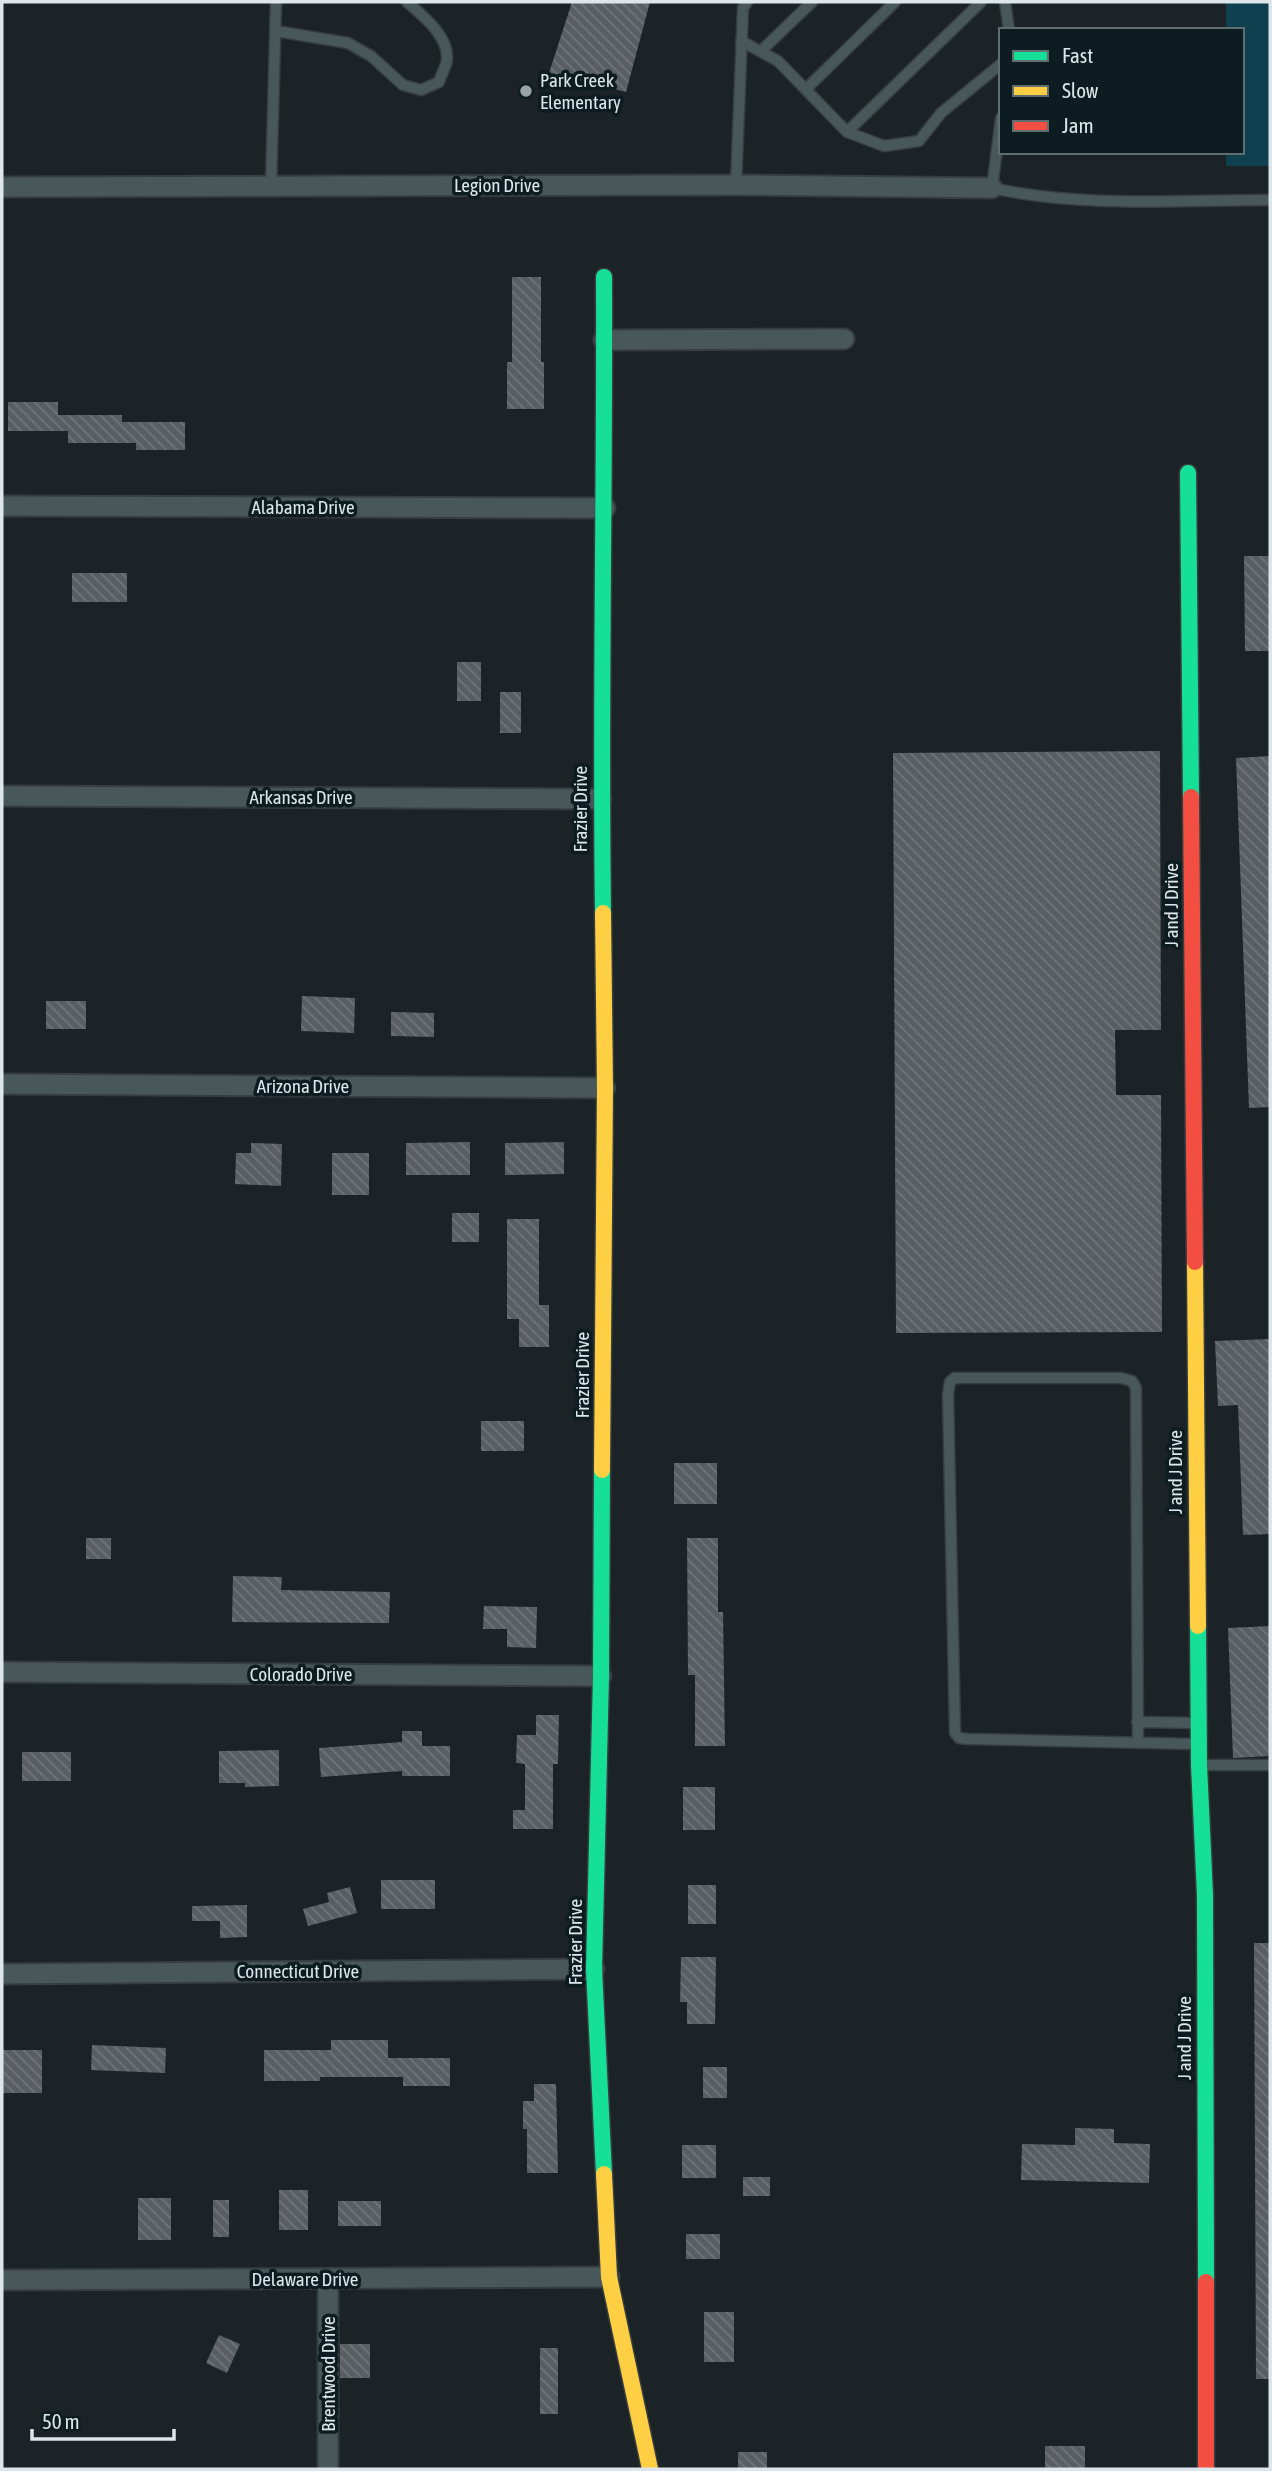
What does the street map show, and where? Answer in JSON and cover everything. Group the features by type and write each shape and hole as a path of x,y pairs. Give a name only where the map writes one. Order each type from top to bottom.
{"street":[{"name":"Legion Drive","path":"2,187 736,185 992,188"},
{"name":"Frazier Drive","path":"604,277 601,799 605,1088 601,1676 594,1969 609,2277 650,2469"},
{"path":"604,340 844,339"},
{"name":"J and J Drive","path":"1188,473 1199,1765 1205,1895 1206,2469"},
{"name":"Alabama Drive","path":"2,506 604,508"},
{"name":"Arkansas Drive","path":"2,796 601,799"},
{"name":"Arizona Drive","path":"2,1084 605,1088"},
{"name":"Colorado Drive","path":"2,1672 601,1676"},
{"name":"Connecticut Drive","path":"2,1973 594,1969"},
{"name":"Delaware Drive","path":"2,2280 609,2277"},
{"name":"Brentwood Drive","path":"328,2279 328,2469"}],"lane":[{"path":"271,186 276,2"},
{"path":"276,31 348,43 371,56 402,85 421,90 439,82 447,60 443,40 426,18 407,2"},
{"path":"736,185 741,41 743,8 747,2"},
{"path":"761,51 812,2"},
{"path":"806,89 895,2"},
{"path":"847,132 981,2"},
{"path":"1005,2 1009,28"},
{"path":"741,41 778,61 847,132 884,146 919,141 941,113 999,66"},
{"path":"999,134 992,188 1026,195 1106,199 1270,200"},
{"path":"1138,1742 1136,1388 1132,1381 1121,1378 954,1378 950,1382 948,1394 955,1733 959,1738 968,1739 1199,1744"},
{"path":"1137,1722 1199,1723"},
{"path":"1199,1765 1270,1765"}],"shaded area":[{"path":"1226,2 1270,2 1270,166 1226,166 1226,154 1244,154 1244,28 1226,28"}],"building":[{"path":"572,2 650,2 626,92 549,73"},
{"path":"512,277 541,277 544,409 507,409 507,362 512,362"},
{"path":"8,402 58,402 58,415 122,415 122,422 185,422 185,450 136,450 136,443 68,443 68,431 8,431"},
{"path":"1244,556 1270,556 1270,651 1245,651"},
{"path":"72,573 127,573 127,602 72,602"},
{"path":"457,662 481,662 481,701 457,701"},
{"path":"500,692 521,692 521,733 500,733"},
{"path":"1160,751 1161,1030 1115,1030 1116,1095 1161,1095 1162,1332 896,1333 893,753"},
{"path":"1270,756 1270,1107 1249,1108 1236,758"},
{"path":"302,996 355,998 354,1033 301,1031"},
{"path":"46,1001 86,1001 86,1029 46,1029"},
{"path":"391,1012 434,1013 434,1037 391,1036"},
{"path":"470,1142 470,1175 406,1175 406,1143"},
{"path":"564,1142 564,1174 505,1175 505,1143"},
{"path":"251,1143 282,1144 281,1186 235,1184 236,1153 251,1153"},
{"path":"332,1153 369,1153 369,1195 332,1195"},
{"path":"452,1213 479,1213 479,1242 452,1242"},
{"path":"507,1219 539,1219 539,1305 549,1305 549,1347 519,1347 519,1319 507,1319"},
{"path":"1270,1339 1270,1534 1243,1535 1238,1405 1218,1406 1215,1341"},
{"path":"481,1421 524,1421 524,1451 481,1451"},
{"path":"674,1463 717,1463 717,1504 674,1504"},
{"path":"86,1538 111,1538 111,1559 86,1559"},
{"path":"687,1538 718,1538 718,1612 723,1612 725,1746 695,1746 695,1675 688,1675"},
{"path":"233,1576 282,1577 281,1590 390,1592 389,1623 232,1622"},
{"path":"484,1606 537,1607 536,1648 507,1647 507,1629 483,1629"},
{"path":"1270,1626 1270,1756 1233,1758 1228,1628"},
{"path":"536,1715 559,1715 558,1764 553,1764 553,1829 513,1829 513,1810 525,1810 525,1764 516,1763 517,1735 536,1735"},
{"path":"402,1731 422,1731 422,1746 450,1746 450,1776 402,1776 402,1771 321,1777 319,1748 402,1742"},
{"path":"279,1750 279,1786 245,1787 245,1783 219,1783 219,1751"},
{"path":"22,1752 71,1752 71,1781 22,1781"},
{"path":"683,1787 715,1787 715,1830 683,1830"},
{"path":"381,1880 435,1880 435,1909 381,1909"},
{"path":"688,1885 716,1885 716,1924 688,1924"},
{"path":"350,1887 357,1913 308,1926 303,1909 329,1902 327,1893"},
{"path":"247,1905 247,1937 220,1938 220,1921 192,1921 192,1906"},
{"path":"1254,1943 1270,1943 1270,2379 1256,2379"},
{"path":"681,1957 716,1957 715,2024 687,2024 687,2002 680,2002"},
{"path":"331,2040 388,2040 388,2058 450,2058 450,2086 403,2086 403,2077 320,2077 320,2081 264,2081 264,2050 331,2050"},
{"path":"92,2045 166,2048 165,2073 91,2070"},
{"path":"2,2050 42,2050 42,2093 2,2093"},
{"path":"703,2067 727,2067 727,2098 703,2098"},
{"path":"534,2084 556,2084 558,2173 527,2173 527,2129 523,2129 523,2101 534,2101"},
{"path":"1075,2128 1114,2129 1114,2143 1150,2144 1149,2183 1021,2180 1022,2144 1075,2145"},
{"path":"682,2145 716,2145 716,2178 682,2178"},
{"path":"743,2177 770,2177 770,2196 743,2196"},
{"path":"279,2190 308,2190 308,2230 279,2230"},
{"path":"138,2198 171,2198 171,2240 138,2240"},
{"path":"213,2200 229,2200 229,2237 213,2237"},
{"path":"338,2201 381,2201 381,2226 338,2226"},
{"path":"686,2234 720,2234 720,2259 686,2259"},
{"path":"704,2312 734,2312 734,2362 704,2362"},
{"path":"219,2335 240,2344 227,2373 206,2363"},
{"path":"340,2344 370,2344 370,2378 340,2378"},
{"path":"540,2348 558,2348 558,2414 540,2414"},
{"path":"1045,2446 1085,2446 1085,2469 1045,2469"},
{"path":"738,2452 767,2452 767,2469 738,2469"}],"traffic: fast":[{"path":"603,913 604,277"},
{"path":"1188,473 1191,797"},
{"path":"602,1470 601,1676 594,1969 604,2174"},
{"path":"1198,1626 1199,1765 1205,1895 1206,2282"}],"traffic: slow":[{"path":"602,1470 605,1088 603,913"},
{"path":"1195,1262 1198,1626"},
{"path":"604,2174 609,2277 650,2469"}],"traffic: jam":[{"path":"1191,797 1195,1262"},
{"path":"1206,2282 1206,2469"}],"place":[{"name":"Park Creek Elementary","path":"526,91"}]}
